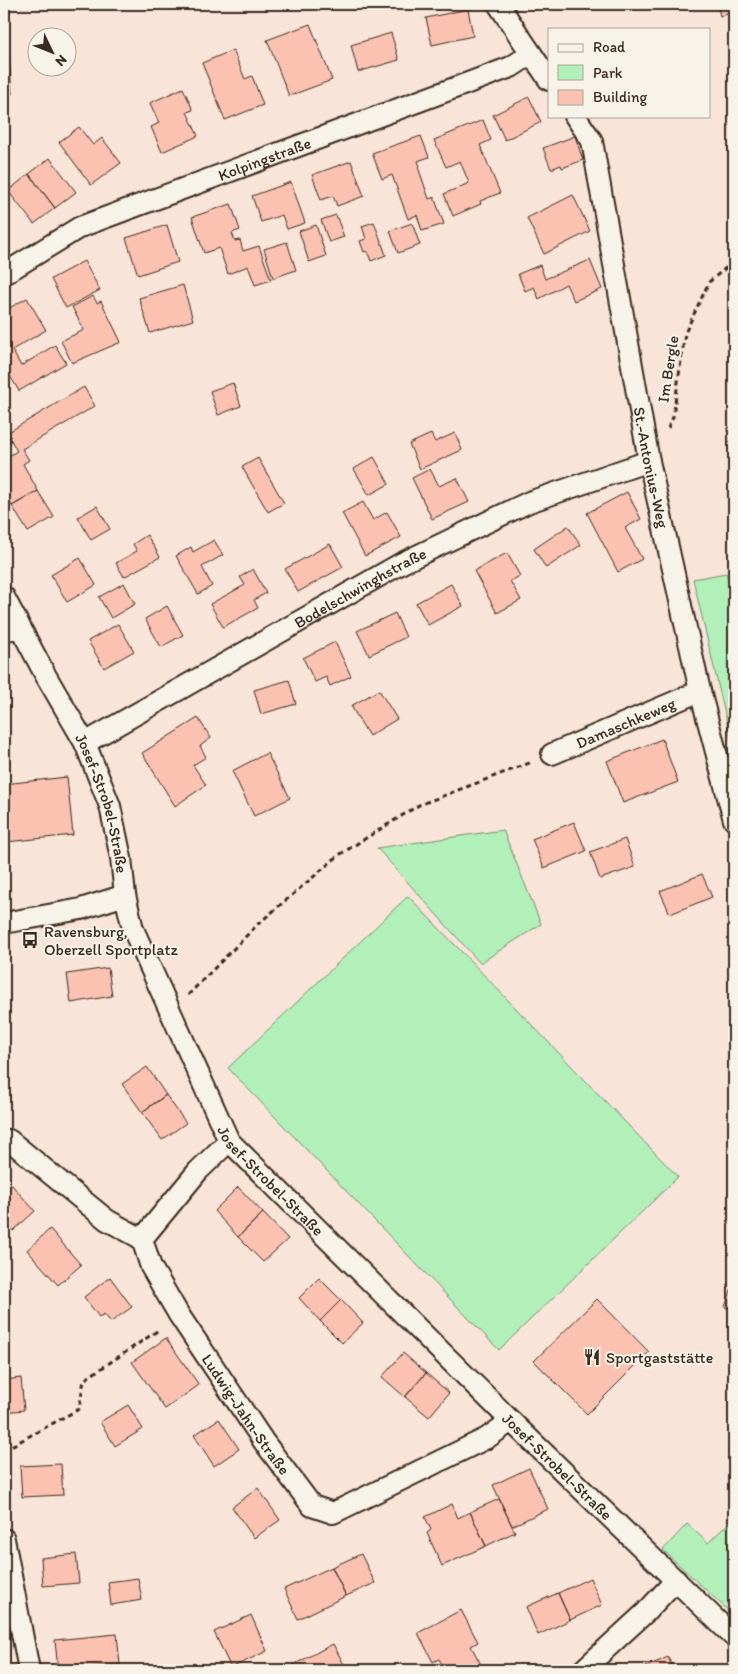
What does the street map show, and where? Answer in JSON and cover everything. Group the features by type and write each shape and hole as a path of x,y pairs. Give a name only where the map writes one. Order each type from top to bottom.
{"street":[{"path":"498,4 548,79"},
{"name":"Kolpingstraße","path":"4,274 80,227 511,67 531,54"},
{"name":"St.-Antonius-Weg","path":"575,118 592,141 649,461 700,691 734,820"},
{"name":"Bodelschwinghstraße","path":"85,743 402,563 529,502 649,461"},
{"name":"Josef-Strobel-Straße","path":"4,597 13,634 85,743 110,806 121,858 125,895 133,929 229,1141 511,1421 734,1637"},
{"name":"Damaschkeweg","path":"552,754 700,691"},
{"path":"4,923 81,909 125,895"},
{"path":"4,1146 9,1140 107,1220 142,1239 198,1171 229,1141"},
{"name":"Ludwig-Jahn-Straße","path":"142,1239 151,1267 180,1315 264,1442 312,1506 333,1513 488,1438 511,1421"},
{"path":"4,1539 30,1670"},
{"path":"583,1670 646,1612 676,1580"}],"path":[{"name":"Im Bergle","path":"649,461 674,417 685,333 709,282 734,261"},
{"path":"170,1014 258,924 339,855 419,805 552,754"},
{"path":"4,1450 80,1409 84,1380 180,1315"}],"green space":[{"path":"726,573 734,598 734,752 693,579"},
{"path":"503,830 541,924 480,963 377,848"},
{"path":"408,896 678,1177 499,1350 228,1068"},
{"path":"731,1521 734,1525 734,1616 663,1550 687,1524 708,1543"}],"building":[{"path":"717,4 734,4 734,12 720,16"},
{"path":"468,9 473,36 432,45 426,18"},
{"path":"310,24 332,80 289,96 267,40"},
{"path":"391,33 399,60 358,72 351,45"},
{"path":"233,50 245,79 252,76 263,105 225,120 202,63"},
{"path":"9,55 12,94 4,95 4,56"},
{"path":"183,88 193,110 187,112 198,136 162,152 151,127 159,123 150,103"},
{"path":"529,97 541,122 505,140 493,115"},
{"path":"483,120 491,140 480,145 500,193 480,201 481,204 453,216 444,194 469,183 460,161 446,167 434,140"},
{"path":"79,127 93,145 102,138 121,163 91,185 59,142"},
{"path":"421,136 429,157 418,161 420,166 418,167 429,199 434,197 444,224 422,231 417,215 408,219 392,175 382,179 372,153"},
{"path":"575,136 583,160 562,168 561,165 551,169 543,148"},
{"path":"50,158 76,192 55,208 29,174"},
{"path":"351,161 364,196 337,206 333,196 321,200 312,175"},
{"path":"29,174 55,208 34,224 8,191"},
{"path":"291,182 305,223 287,229 282,215 261,222 252,196"},
{"path":"573,195 590,231 544,254 527,218"},
{"path":"231,204 240,230 232,233 235,241 240,240 243,251 259,246 271,280 255,285 248,266 228,274 219,248 204,253 192,217"},
{"path":"336,215 344,237 329,242 321,220"},
{"path":"374,222 386,255 371,261 367,251 364,252 360,241 366,239 362,226"},
{"path":"412,223 420,245 398,253 390,231"},
{"path":"167,225 178,262 138,275 126,238"},
{"path":"316,225 326,256 309,262 299,231"},
{"path":"287,242 296,270 273,278 264,249"},
{"path":"590,260 602,289 574,301 566,284 539,299 534,287 525,291 518,274 540,265 545,279"},
{"path":"84,261 100,290 66,308 51,279"},
{"path":"183,285 193,320 150,333 139,298"},
{"path":"93,296 97,303 101,301 121,342 72,363 61,341 84,330 72,307"},
{"path":"27,298 46,330 12,350 21,366 55,345 66,363 19,391 4,366 4,311"},
{"path":"233,383 241,406 218,415 210,391"},
{"path":"84,387 95,406 22,449 29,460 23,464 38,491 12,506 4,492 4,475 8,473 4,465 4,459 17,451 7,433"},
{"path":"455,433 462,450 420,469 409,444 431,434 435,442"},
{"path":"374,457 389,484 369,495 354,469"},
{"path":"258,458 284,503 268,512 242,467"},
{"path":"430,469 439,486 457,478 469,502 432,519 412,478"},
{"path":"38,491 54,517 28,532 12,506"},
{"path":"627,492 641,519 625,528 642,559 618,572 587,513"},
{"path":"363,502 373,520 387,512 401,537 365,556 342,513"},
{"path":"97,506 110,529 91,540 78,517"},
{"path":"568,526 581,545 546,568 534,549"},
{"path":"147,535 160,557 124,577 116,563 137,551 133,544"},
{"path":"214,540 223,555 202,567 212,586 198,594 176,556 191,547 193,552"},
{"path":"330,544 343,567 298,592 285,569"},
{"path":"507,553 520,576 510,581 521,600 497,613 474,571"},
{"path":"80,558 96,585 67,602 51,575"},
{"path":"253,569 266,593 254,600 258,608 223,627 210,604 245,585 240,577"},
{"path":"124,583 135,604 111,618 99,597"},
{"path":"451,584 463,606 428,625 416,603"},
{"path":"167,606 183,635 161,647 145,619"},
{"path":"395,613 406,637 369,655 357,631"},
{"path":"118,624 134,651 104,668 88,641"},
{"path":"335,642 351,676 330,686 326,677 315,682 303,658"},
{"path":"289,680 296,704 261,714 254,690"},
{"path":"379,690 397,719 369,736 351,706"},
{"path":"198,718 211,738 200,746 206,757 193,765 206,785 175,806 142,753"},
{"path":"662,739 678,782 623,803 607,761"},
{"path":"267,753 290,798 254,816 232,771"},
{"path":"67,777 73,835 6,842 4,784"},
{"path":"574,822 586,851 544,868 532,839"},
{"path":"625,839 635,867 600,879 590,852"},
{"path":"702,874 712,897 670,914 660,891"},
{"path":"108,968 112,996 71,1003 67,974"},
{"path":"147,1067 166,1095 142,1112 122,1084"},
{"path":"166,1095 186,1123 162,1140 142,1112"},
{"path":"11,1184 35,1211 13,1231 4,1221 4,1191"},
{"path":"238,1187 263,1213 238,1237 214,1211"},
{"path":"263,1213 288,1239 263,1262 238,1237"},
{"path":"50,1229 81,1265 58,1285 27,1250"},
{"path":"110,1277 132,1307 111,1322 104,1314 99,1317 84,1297"},
{"path":"319,1278 341,1300 320,1321 299,1298"},
{"path":"734,1282 734,1310 725,1307"},
{"name":"Sportgaststätte","path":"597,1299 649,1352 587,1414 534,1361"},
{"path":"341,1300 363,1323 342,1343 320,1321"},
{"path":"166,1338 199,1385 165,1409 132,1362"},
{"path":"403,1353 426,1373 405,1397 382,1377"},
{"path":"426,1373 449,1393 429,1417 405,1397"},
{"path":"21,1378 24,1410 4,1412 4,1380"},
{"path":"128,1405 143,1429 115,1446 100,1422"},
{"path":"219,1419 239,1449 214,1466 194,1435"},
{"path":"61,1464 63,1495 22,1497 20,1466"},
{"path":"529,1468 548,1509 512,1526 493,1485"},
{"path":"258,1488 280,1520 254,1538 232,1507"},
{"path":"499,1499 515,1532 486,1546 470,1512"},
{"path":"452,1504 458,1518 470,1512 486,1546 442,1566 427,1533 431,1530 425,1517"},
{"path":"76,1554 79,1583 43,1586 41,1558"},
{"path":"361,1554 375,1583 346,1596 332,1567"},
{"path":"332,1567 346,1596 298,1619 284,1589"},
{"path":"138,1578 142,1600 111,1605 108,1582"},
{"path":"590,1578 602,1605 570,1620 558,1593"},
{"path":"558,1593 570,1620 538,1635 526,1607"},
{"path":"461,1610 478,1642 471,1646 484,1670 445,1670 439,1659 433,1662 418,1633"},
{"path":"251,1615 267,1651 231,1668 214,1632"},
{"path":"117,1634 120,1665 58,1670 55,1640"},
{"path":"333,1644 347,1670 296,1670 293,1665"},
{"path":"668,1657 674,1670 639,1670"}],"place":[{"name":"Ravensburg, Oberzell Sportplatz","path":"30,940"},
{"name":"Sportgaststätte","path":"592,1357"}]}
